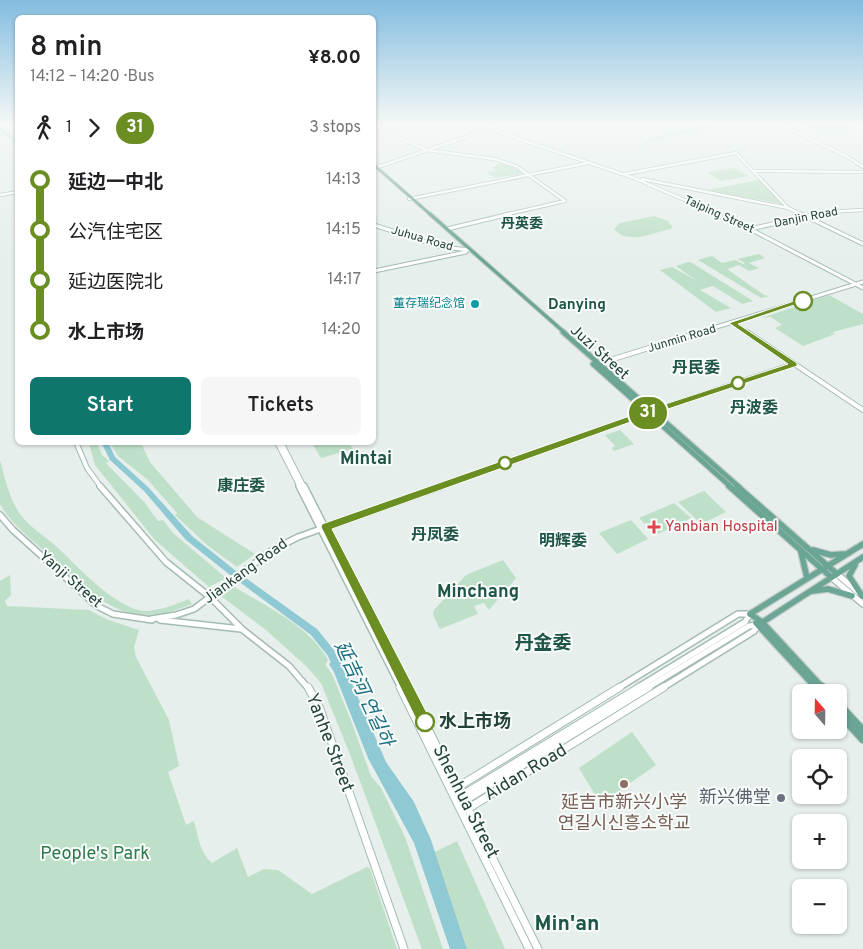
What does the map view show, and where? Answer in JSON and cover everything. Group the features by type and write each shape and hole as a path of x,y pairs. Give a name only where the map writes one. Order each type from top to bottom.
{"main road":[{"path":"376,168 410,198"},
{"name":"Juzi Street","path":"410,198 468,250"},
{"name":"Juzi Street","path":"410,198 650,412 822,569 834,576"},
{"name":"Juzi Street","path":"650,412 809,548 828,566 834,576"},
{"name":"Aidan Road","path":"750,614 862,546"},
{"path":"798,547 804,558 808,578"},
{"path":"809,548 831,555 847,554"},
{"path":"863,557 851,568 849,576 863,596"},
{"name":"Aidan Road","path":"760,624 863,557"},
{"path":"807,593 828,589 852,596"},
{"path":"750,614 819,684"},
{"path":"760,624 813,684"},
{"path":"848,715 863,731"},
{"path":"848,723 863,739"}],"street":[{"path":"447,230 565,201 521,168"},
{"path":"410,198 562,168"},
{"name":"Taiping Street","path":"607,168 640,179 752,229 861,285"},
{"path":"625,174 655,168"},
{"path":"750,168 788,208"},
{"path":"753,171 863,172"},
{"name":"Taiping Street","path":"625,174 752,229"},
{"path":"634,178 788,208 863,244"},
{"path":"0,194 15,192"},
{"name":"Danjin Road","path":"752,229 803,216 834,211 863,210"},
{"name":"Juhua Road","path":"376,226 441,247 468,250"},
{"path":"376,271 468,250"},
{"name":"Junmin Road","path":"596,364 861,285"},
{"path":"733,323 863,410"},
{"name":"Jiankang Road","path":"151,620 184,613 199,606 261,558 293,539 650,412 794,364"},
{"name":"Yanhe Street","path":"77,445 88,468 128,522 166,562 210,597 242,630 290,666 308,688 320,709 404,949"},
{"name":"Shenhua Street","path":"279,445 324,528 458,787"},
{"name":"Shenhua Street","path":"282,445 461,800 529,949"},
{"name":"Yanji Street","path":"0,515 13,530 97,606 113,614 151,620 210,624 242,630"},
{"name":"Juzi Street","path":"834,576 852,596 863,604"},
{"name":"Juzi Street","path":"834,576 863,596"},
{"name":"Aidan Road","path":"458,787 738,614 750,614"},
{"name":"Aidan Road","path":"461,800 745,622 750,614"},
{"name":"Aidan Road","path":"461,800 708,650 749,626 760,624"},
{"name":"Aidan Road","path":"461,800 469,808 754,631 760,624"},
{"path":"698,639 705,646"},
{"path":"458,787 461,800"},
{"name":"Shenhua Street","path":"469,808 538,949"}],"green space":[{"path":"492,168 515,168 525,173 495,178 486,172 496,171"},
{"path":"735,168 749,176 721,181 707,172"},
{"path":"759,180 782,204 707,190"},
{"path":"654,216 668,221 673,228 650,235 634,237 626,237 614,229 620,223"},
{"path":"759,254 765,258 749,263 759,268 749,271 739,265 727,269 764,295 770,296 761,298 698,260 712,256 722,263 735,260 743,264 745,263 738,259"},
{"path":"689,262 753,301 742,304 713,286 700,290 731,308 716,312 660,270 672,267 697,281 676,266"},
{"path":"829,295 863,314 863,324 833,332 835,334 803,346 775,328 782,325 771,317 762,318"},
{"path":"620,430 634,444 614,451 612,448 615,446 605,435"},
{"path":"90,445 98,445 102,455 109,461 106,463 145,503 158,521 163,520 173,533 226,578 209,587 155,540 95,465"},
{"path":"111,445 142,445 150,462 197,517 255,554 237,567 207,545 175,515 177,513 148,480 118,456"},
{"path":"313,445 350,445 353,449 321,458"},
{"path":"0,460 10,495 24,519 110,595 122,603 145,611 162,609 189,599 192,604 169,612 149,615 132,613 116,608 86,588 30,539 7,515 0,504"},
{"path":"704,491 726,512 701,524 678,502"},
{"path":"674,503 691,518 656,535 639,518"},
{"path":"631,520 648,539 617,554 599,533"},
{"path":"503,560 516,578 489,610 484,603 474,606 478,614 440,629 433,615 434,610 466,575"},
{"name":"People's Park","path":"10,575 11,595 5,601 7,606 89,610 106,619 139,630 134,647 136,657 169,720 179,766 168,772 186,825 194,821 202,849 212,863 237,848 248,877 264,869 278,870 312,894 367,867 370,869 397,949 0,949 0,581"},
{"path":"233,586 297,626 319,646 327,658 328,661 325,664 332,674 371,776 381,788 405,837 443,949 422,949 351,757 321,683 307,667 266,630 221,596"},
{"path":"632,732 656,765 607,799 597,798 579,768"},
{"path":"457,841 505,949 467,949 435,852"}],"water":[{"path":"340,656 386,762 414,802 431,840 467,949 450,949 414,843 368,758 334,672 329,664"}],"waterway":[{"name":"延吉河 연길하","path":"106,445 112,458 146,489 189,538 233,573 314,632 331,653 338,669"}],"bus line":[{"name":"31","path":"425,722 326,527 647,413 794,364 733,323 803,301"}],"place":[{"name":"董存瑞纪念馆","path":"475,304"},
{"name":"Yanbian Hospital","path":"654,527"},
{"name":"水上市场","path":"425,722"},
{"name":"延吉市新兴小学 연길시신흥소학교","path":"624,784"},
{"name":"新兴佛堂","path":"781,798"}],"district":[{"name":"丹英委","path":"522,224"},
{"name":"Danying","path":"577,305"},
{"name":"丹民委","path":"696,369"},
{"name":"丹波委","path":"754,409"},
{"name":"Mintai","path":"366,459"},
{"name":"康庄委","path":"241,487"},
{"name":"丹凤委","path":"435,536"},
{"name":"明辉委","path":"563,542"},
{"name":"Minchang","path":"478,592"},
{"name":"丹金委","path":"543,644"},
{"name":"Min'an","path":"567,924"}]}
